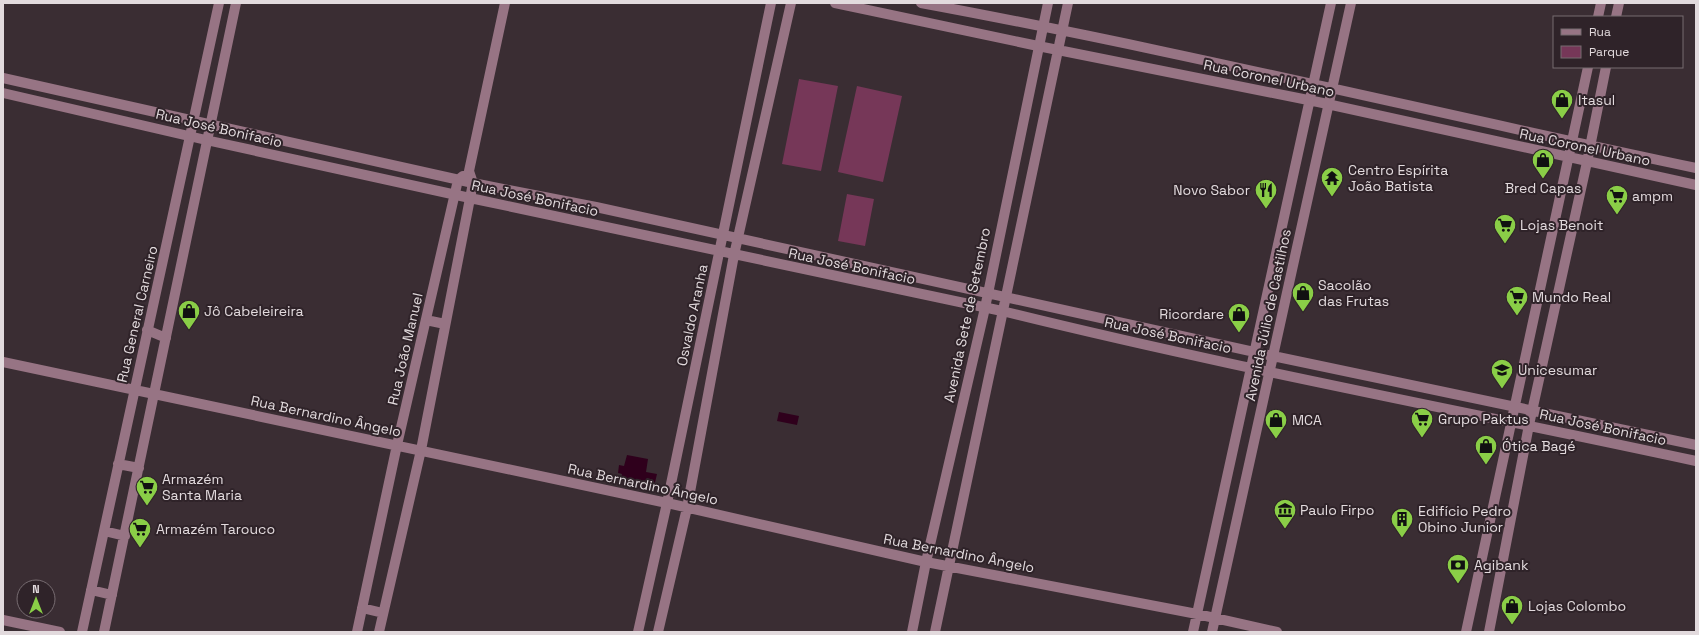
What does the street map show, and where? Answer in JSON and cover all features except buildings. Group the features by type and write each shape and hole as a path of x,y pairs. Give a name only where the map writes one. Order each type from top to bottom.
{"street":[{"path":"378,632 421,450 473,184 469,171 505,3"},
{"name":"Osvaldo Aranha","path":"638,632 667,503 771,3"},
{"path":"658,632 687,508 734,255 739,239 791,3"},
{"name":"Rua Coronel Urbano","path":"835,3 1038,46 1309,100 1448,132 1696,184"},
{"name":"Rua Coronel Urbano","path":"921,3 1063,30 1332,88 1572,143 1696,168"},
{"name":"Avenida Sete de Setembro","path":"912,632 926,562 988,293 1048,3"},
{"path":"935,632 1068,3"},
{"name":"Avenida Júlio de Castilhos","path":"1193,632 1331,3"},
{"name":"Avenida Júlio de Castilhos","path":"1212,632 1351,3"},
{"path":"1598,16 1601,3"},
{"path":"1616,16 1619,3"},
{"path":"104,632 155,393 206,140 235,8 219,5"},
{"name":"Rua General Carneiro","path":"82,632 219,5"},
{"path":"1466,632 1588,68"},
{"path":"1489,632 1529,425 1587,162 1606,68"},
{"path":"1243,87 1247,70"},
{"path":"204,72 220,77"},
{"name":"Rua José Bonifacio","path":"3,78 473,184 596,207 1272,356 1696,445"},
{"name":"Rua José Bonifacio","path":"3,93 455,195 1002,311 1065,327 1270,372 1696,461"},
{"path":"1448,132 1451,116"},
{"path":"458,180 469,171"},
{"name":"Rua João Manuel","path":"357,632 397,445 458,180"},
{"path":"176,201 193,206"},
{"path":"592,224 596,207"},
{"path":"163,261 181,266"},
{"path":"1065,327 1070,312"},
{"path":"426,320 445,324"},
{"path":"147,330 166,338"},
{"name":"Rua Bernardino Ângelo","path":"3,362 155,393 667,503 926,562 1197,614 1277,632"},
{"path":"1338,386 1342,370"},
{"path":"1670,455 1673,440"},
{"path":"1232,459 1250,463"},
{"path":"118,464 139,468"},
{"path":"1220,512 1238,516"},
{"path":"104,531 124,536"},
{"path":"91,590 112,595"},
{"path":"362,608 383,613"},
{"path":"3,620 60,632"}],"green space":[{"path":"799,79 838,86 821,171 782,164"},
{"path":"857,86 902,96 883,182 838,172"},
{"path":"847,194 874,199 865,246 838,241"}],"shaded area":[{"path":"779,412 799,416 797,425 777,421"},
{"path":"627,455 648,459 646,472 657,474 653,491 633,487 634,480 621,478 622,474 618,473 619,465 624,466"}],"place":[{"name":"Itasul","path":"1562,120"},
{"name":"Bred Capas","path":"1543,180"},
{"name":"Centro Espírita João Batista","path":"1332,198"},
{"name":"Novo Sabor","path":"1266,210"},
{"name":"ampm","path":"1617,216"},
{"name":"Lojas Benoit","path":"1505,244"},
{"name":"Sacolão das Frutas","path":"1303,312"},
{"name":"Mundo Real","path":"1517,316"},
{"name":"Jô Cabeleireira","path":"189,330"},
{"name":"Ricordare","path":"1239,334"},
{"name":"Unicesumar","path":"1502,390"},
{"name":"Grupo Paktus","path":"1422,438"},
{"name":"MCA","path":"1276,440"},
{"name":"Ótica Bagé","path":"1486,466"},
{"name":"Armazém Santa Maria","path":"147,506"},
{"name":"Paulo Firpo","path":"1285,530"},
{"name":"Edifício Pedro Obino Junior","path":"1402,538"},
{"name":"Armazém Tarouco","path":"140,548"},
{"name":"Agibank","path":"1458,584"},
{"name":"Lojas Colombo","path":"1512,626"}]}
